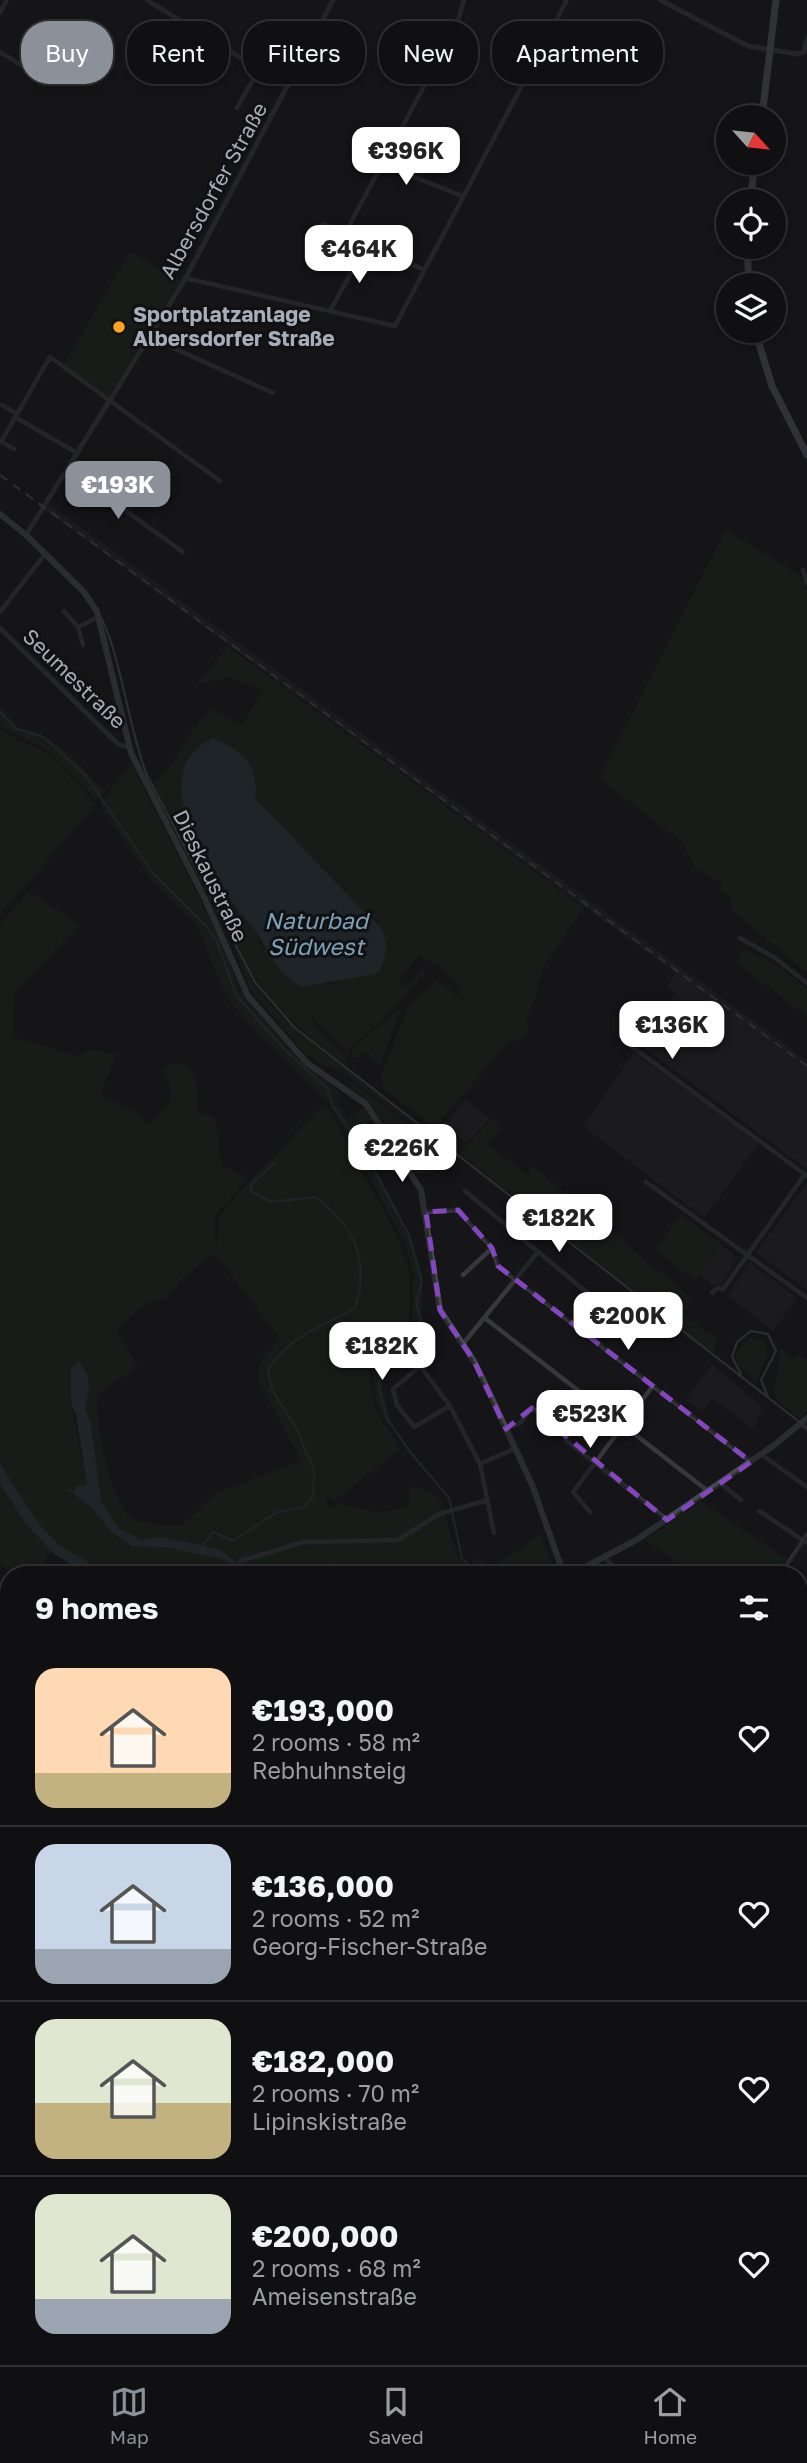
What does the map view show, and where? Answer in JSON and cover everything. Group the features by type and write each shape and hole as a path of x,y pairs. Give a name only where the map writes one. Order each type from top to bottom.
{"main road":[{"path":"764,105 776,0"},
{"path":"759,343 772,386 807,455"},
{"name":"Dieskaustraße","path":"0,514 26,535 92,603 99,617 130,748 205,900 247,996 299,1056 372,1110 421,1190 440,1310 462,1345 506,1429 533,1488 561,1566"},
{"path":"589,1566 667,1520 804,1427 807,1418"}],"street":[{"path":"0,13 7,0"},
{"path":"147,0 243,59"},
{"name":"Albersdorfer Straße","path":"26,535 185,278 333,0"},
{"path":"344,235 456,26 464,0"},
{"path":"185,278 395,326 567,0"},
{"path":"660,0 748,46 772,51 804,52 807,38"},
{"path":"0,52 21,65"},
{"path":"237,108 251,84"},
{"path":"283,84 288,87"},
{"path":"359,155 462,196"},
{"path":"324,224 366,246 424,270"},
{"path":"330,311 366,246"},
{"path":"149,337 273,393"},
{"path":"15,449 1,441 50,357 220,481"},
{"path":"2,404 16,416 77,453"},
{"path":"68,469 183,552"},
{"path":"0,612 45,554"},
{"path":"803,570 807,583"},
{"path":"64,611 78,627 83,645"},
{"path":"78,627 99,617"},
{"name":"Seumestraße","path":"0,628 118,744 130,748"},
{"path":"740,938 775,958 807,983"},
{"path":"631,1046 806,1175 723,1289 717,1288 712,1293"},
{"path":"646,1182 807,1297"},
{"path":"465,1191 508,1224 537,1254 596,1300 598,1307 581,1332"},
{"path":"426,1212 458,1210 492,1248 498,1266 751,1462"},
{"path":"463,1275 492,1248"},
{"path":"462,1345 537,1254"},
{"path":"486,1319 708,1491"},
{"path":"450,1406 414,1427 397,1405 393,1389 419,1366 450,1406 480,1464 494,1534"},
{"path":"590,1512 573,1492 652,1387"},
{"path":"506,1429 520,1423 532,1408 667,1520"},
{"path":"480,1464 514,1449"},
{"path":"762,1455 807,1487"},
{"path":"719,1483 741,1500"},
{"path":"240,1561 304,1542 398,1540 451,1510 488,1500"},
{"path":"759,1511 805,1542"},
{"path":"787,1566 805,1542 807,1535"},
{"path":"605,1558 613,1566"}],"highlighted area":[{"path":"458,1210 492,1248 498,1266 751,1462 667,1520 532,1408 506,1429 474,1361 440,1310 426,1212"}],"shaded area":[{"name":"Sportplatzanlage Albersdorfer Straße","path":"130,252 181,281 107,398 64,365"},
{"path":"49,504 807,1060 807,1169 640,1045 676,993 667,987 675,973 45,510"},
{"path":"726,530 800,575 807,591 807,973 731,909 731,897 720,891 723,883 695,868 682,842 599,778"},
{"path":"228,647 584,908 543,967 534,1003 526,1019 528,1032 522,1040 510,1041 484,1018 509,1041 435,1127 384,1089 382,1075 408,1007 437,980 466,1002 445,970 424,960 420,953 399,981 405,988 423,968 425,972 395,1008 347,1051 305,1010 319,1030 346,1057 347,1066 275,1003 255,978 153,784 169,767 211,709 242,725 263,691 231,677 196,684","holes":["250,763 257,782 255,798 362,910 380,923 342,982 304,987 261,944 251,921 240,912"]},
{"path":"0,707 19,728 37,732 71,755 105,793 96,799 45,748 3,728 0,724"},
{"path":"0,728 15,739 49,754 96,805 0,914"},
{"path":"132,764 223,946 238,987 289,1050 339,1092 336,1101 348,1120 364,1107 372,1118 357,1133 412,1240 423,1276 420,1331 380,1377 389,1416 388,1427 376,1399 373,1380 374,1370 384,1352 412,1324 414,1274 404,1241 331,1105 258,1034 226,996 197,925 149,877 102,808 101,802"},
{"path":"29,892 79,925 14,993 13,1037 78,1056 89,1050 117,1054 100,1094 138,1113 147,1125 167,1105 172,1095 163,1069 175,1063 186,1065 194,1076 197,1088 196,1113 214,1117 222,1166 248,1178 215,1216 215,1244 218,1242 219,1218 227,1206 324,1104 328,1107 400,1243 410,1276 409,1321 381,1351 369,1370 375,1409 400,1449 334,1501 325,1496 330,1509 341,1504 377,1513 409,1507 409,1487 429,1492 436,1496 443,1507 452,1542 463,1565 356,1566 333,1563 320,1566 236,1566 230,1555 150,1542 122,1532 111,1521 99,1490 94,1438 85,1408 88,1376 71,1369 70,1400 87,1485 75,1495 94,1510 111,1532 132,1546 170,1548 221,1559 230,1566 94,1566 58,1544 40,1525 0,1464 0,925","holes":["214,1253 280,1338 261,1361 258,1380 300,1458 298,1462 215,1494 184,1524 168,1526 136,1521 126,1514 111,1484 98,1426 96,1394 138,1366 117,1333 118,1328 146,1303 167,1298 183,1278"]},
{"path":"232,941 253,982 278,1014 430,1137 342,1071 316,1062 298,1046 250,989"},
{"path":"744,948 778,966 807,989 807,1016 736,962"},
{"path":"397,1010 401,1010 379,1065 366,1051 355,1059 352,1057 353,1049"},
{"path":"634,1053 760,1142 704,1218 583,1126"},
{"path":"354,1083 441,1149 445,1163 436,1154 426,1164 435,1174 415,1173 370,1102 350,1087"},
{"path":"466,1099 490,1119 466,1143 444,1125"},
{"path":"494,1118 501,1129 486,1143 527,1175 533,1166 692,1299 685,1314 705,1332 717,1338 713,1353 459,1153"},
{"path":"807,1183 807,1290 756,1252"},
{"path":"681,1215 721,1244 695,1280 655,1250"},
{"path":"721,1244 737,1258 721,1285 713,1285 699,1274"},
{"path":"751,1263 797,1298 773,1331 728,1296 747,1264"},
{"path":"751,1338 763,1341 768,1352 756,1382 739,1365 736,1357 741,1345"},
{"path":"781,1349 795,1359 799,1354 807,1360 807,1411 800,1418 778,1401 775,1394"},
{"path":"712,1365 763,1407 753,1429 709,1396 711,1400 703,1411 685,1400"},
{"path":"0,1484 27,1525 51,1551 40,1566 0,1564"},
{"path":"701,1501 786,1559 781,1566 684,1566 645,1540"},
{"path":"540,1534 552,1566 496,1566"},
{"path":"480,1558 486,1566 471,1564"}],"water":[{"name":"Naturbad Südwest","path":"213,738 232,748 247,761 255,777 255,798 382,930 386,945 378,973 304,987 283,973 248,920 239,912 200,847 188,822 182,797 182,774 192,754"},
{"path":"79,1362 88,1376 85,1409 91,1424 101,1501 118,1528 141,1540 161,1537 221,1550 238,1566 230,1566 221,1559 170,1548 132,1546 111,1532 94,1510 75,1495 75,1487 87,1485 76,1414 71,1404 71,1369"},
{"path":"0,1464 40,1525 58,1544 94,1566 73,1566 51,1551 27,1525 0,1484"},
{"path":"333,1563 356,1566 320,1566"}],"waterway":[{"path":"0,712 16,729 44,737 85,775 153,873 208,928 217,942 236,995 285,1050 327,1088 333,1106 363,1149 409,1235 422,1282 416,1302 421,1319 418,1329 380,1370 379,1388 387,1418 410,1452 449,1498 462,1559 470,1566"},
{"path":"274,1163 251,1185 251,1191 271,1202 315,1197 329,1208 349,1232 356,1245 361,1275 355,1308 296,1340 276,1358 268,1370 272,1390 296,1428 314,1470"},
{"path":"201,1548 213,1532 233,1541 277,1512 304,1507 313,1496 314,1474"},
{"path":"67,1490 76,1492"}],"tram line":[{"path":"92,603 110,638 147,775 255,982 294,1027 807,1428"},
{"path":"741,1374 732,1357 737,1342 751,1331 768,1334 776,1351 761,1380 768,1397"},
{"path":"785,1566 807,1533"}],"railway":[{"path":"0,475 807,1066"}],"place":[{"name":"Sportplatzanlage Albersdorfer Straße","path":"119,327"}]}
